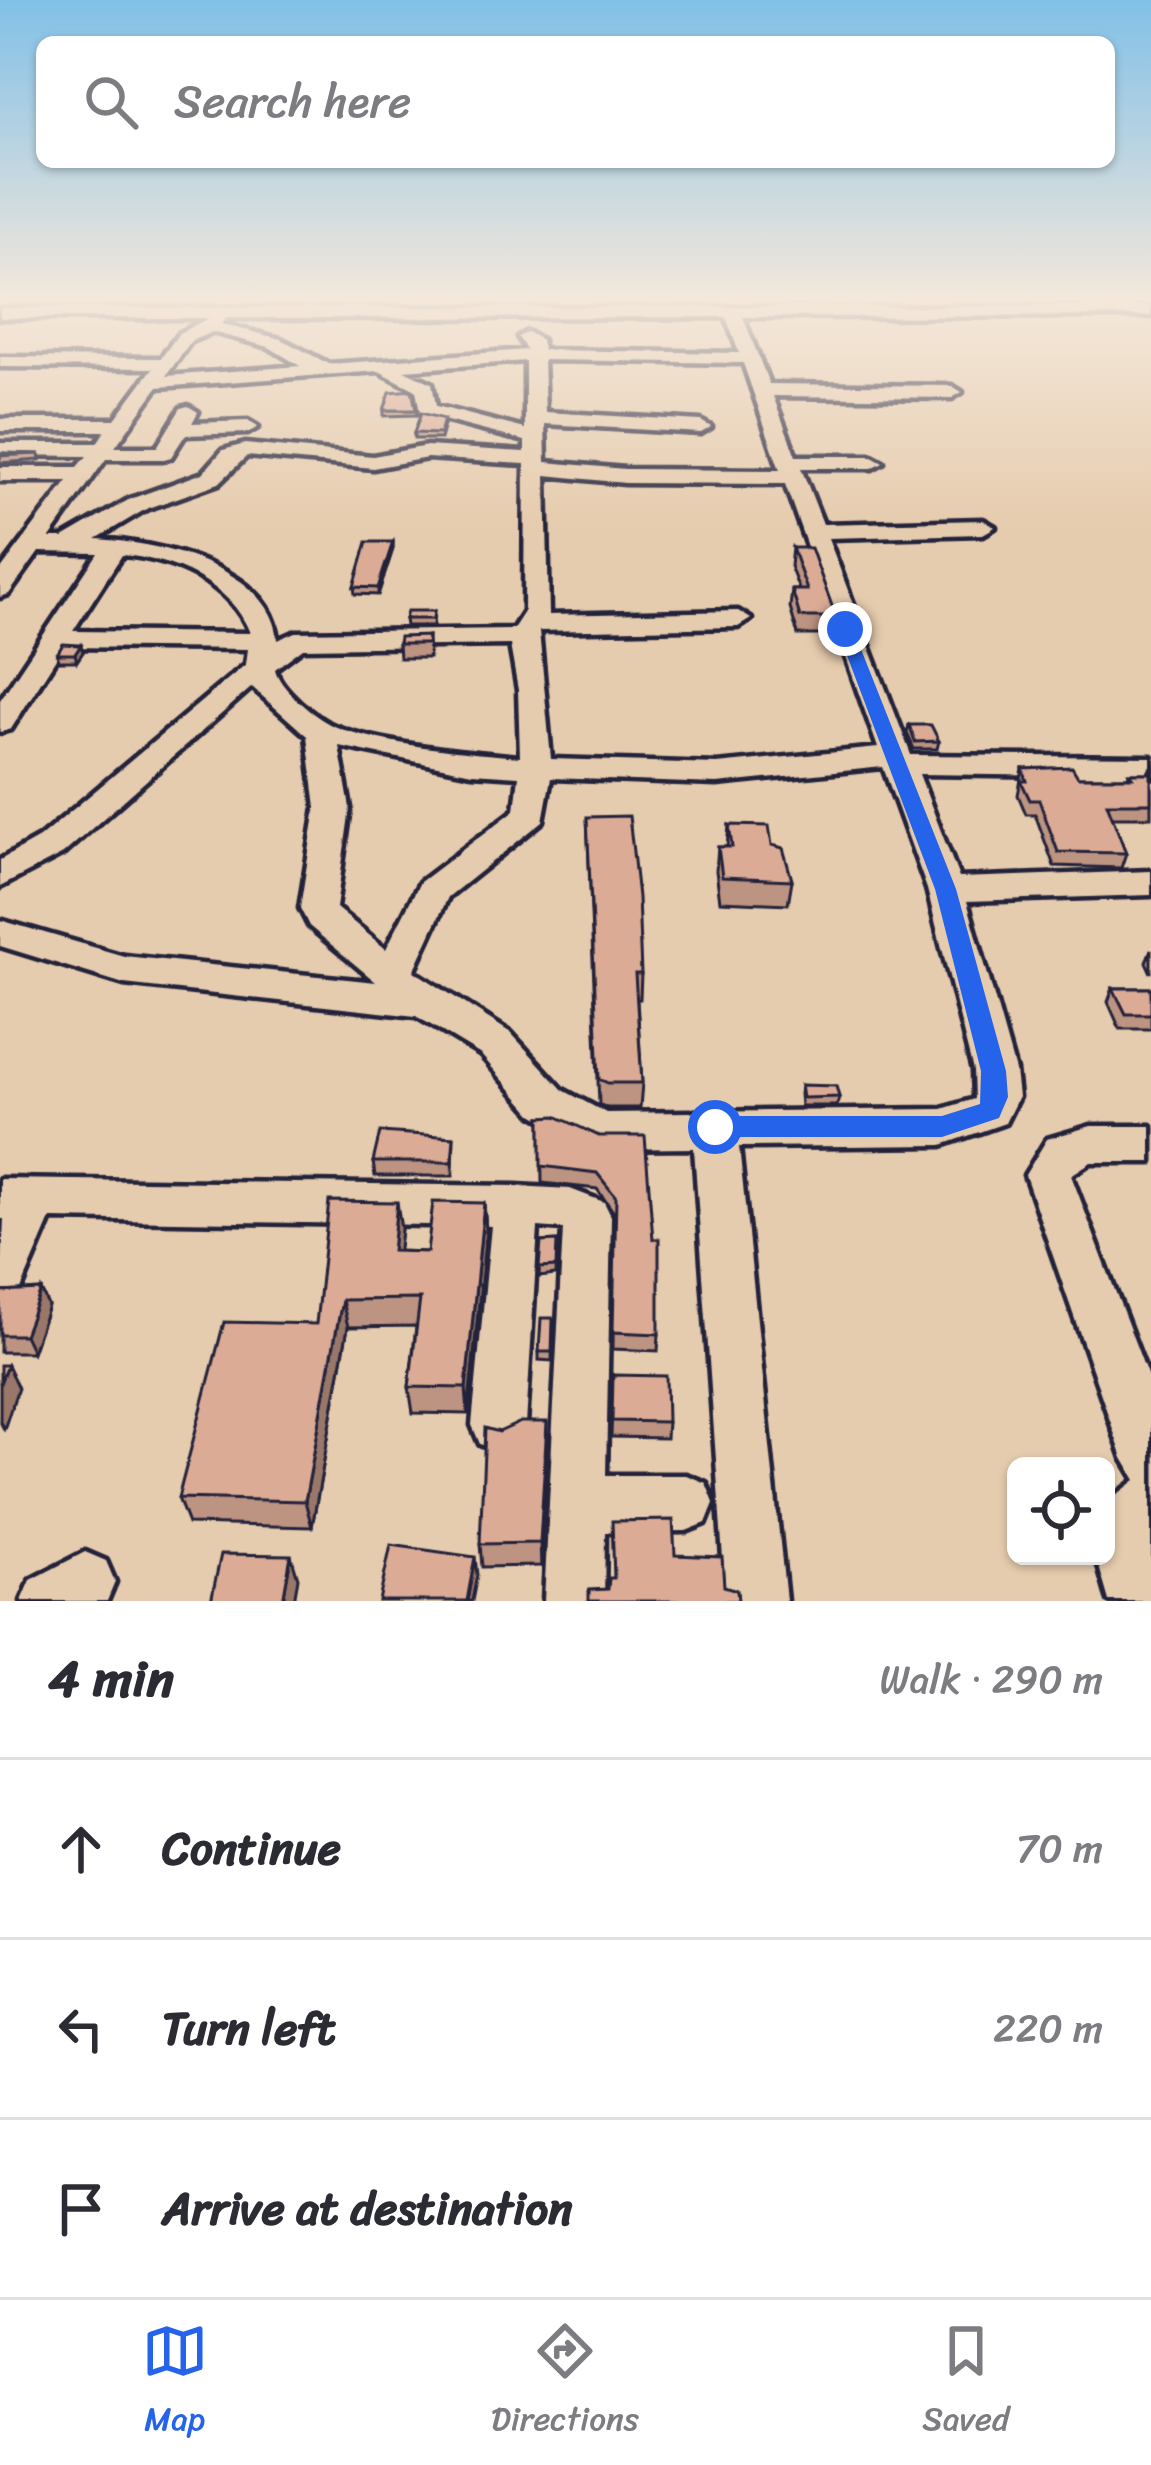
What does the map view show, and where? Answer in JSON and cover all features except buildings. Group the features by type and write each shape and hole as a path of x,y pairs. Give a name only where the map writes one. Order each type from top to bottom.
{"street":[{"path":"0,589 97,451 158,376"},
{"path":"401,376 425,387 427,410 625,476 872,463"},
{"path":"408,988 433,890 531,814 536,768 528,630 538,445 535,376"},
{"path":"322,733 333,808 318,908 322,917 408,988 496,1044 548,1102 600,1130 942,1126 990,1111 996,1097 994,1071 945,889 753,376"},
{"path":"759,390 952,392"},
{"path":"138,504 184,421 248,427"},
{"path":"0,424 118,425"},
{"path":"67,545 138,504 211,478 231,455 245,450 382,463 427,452 498,460 538,445 701,427"},
{"path":"0,449 164,453"},
{"path":"5,480 82,474"},
{"path":"813,531 983,527"},
{"path":"32,545 115,547 202,565 258,620 264,684 322,733 399,751 536,768 717,775 895,760 1151,767"},
{"path":"0,723 115,547"},
{"path":"54,639 263,648 314,636 738,620"},
{"path":"0,875 51,846 263,648"},
{"path":"945,889 982,891 1100,880 1151,883"},
{"path":"0,932 124,970 408,988"},
{"path":"715,1127 756,1601"},
{"path":"1151,1144 1082,1145 1062,1152 1051,1162 1048,1175 1151,1458"},
{"path":"0,1283 18,1199 580,1211 590,1223 574,1601"},
{"path":"499,1425 516,1207"},
{"path":"1139,1601 1120,1536 1122,1522 1133,1510 1151,1502"},
{"path":"578,1504 686,1503"}],"route":[{"path":"715,1127 942,1126 990,1111 996,1097 994,1071 945,889 845,629"}]}
